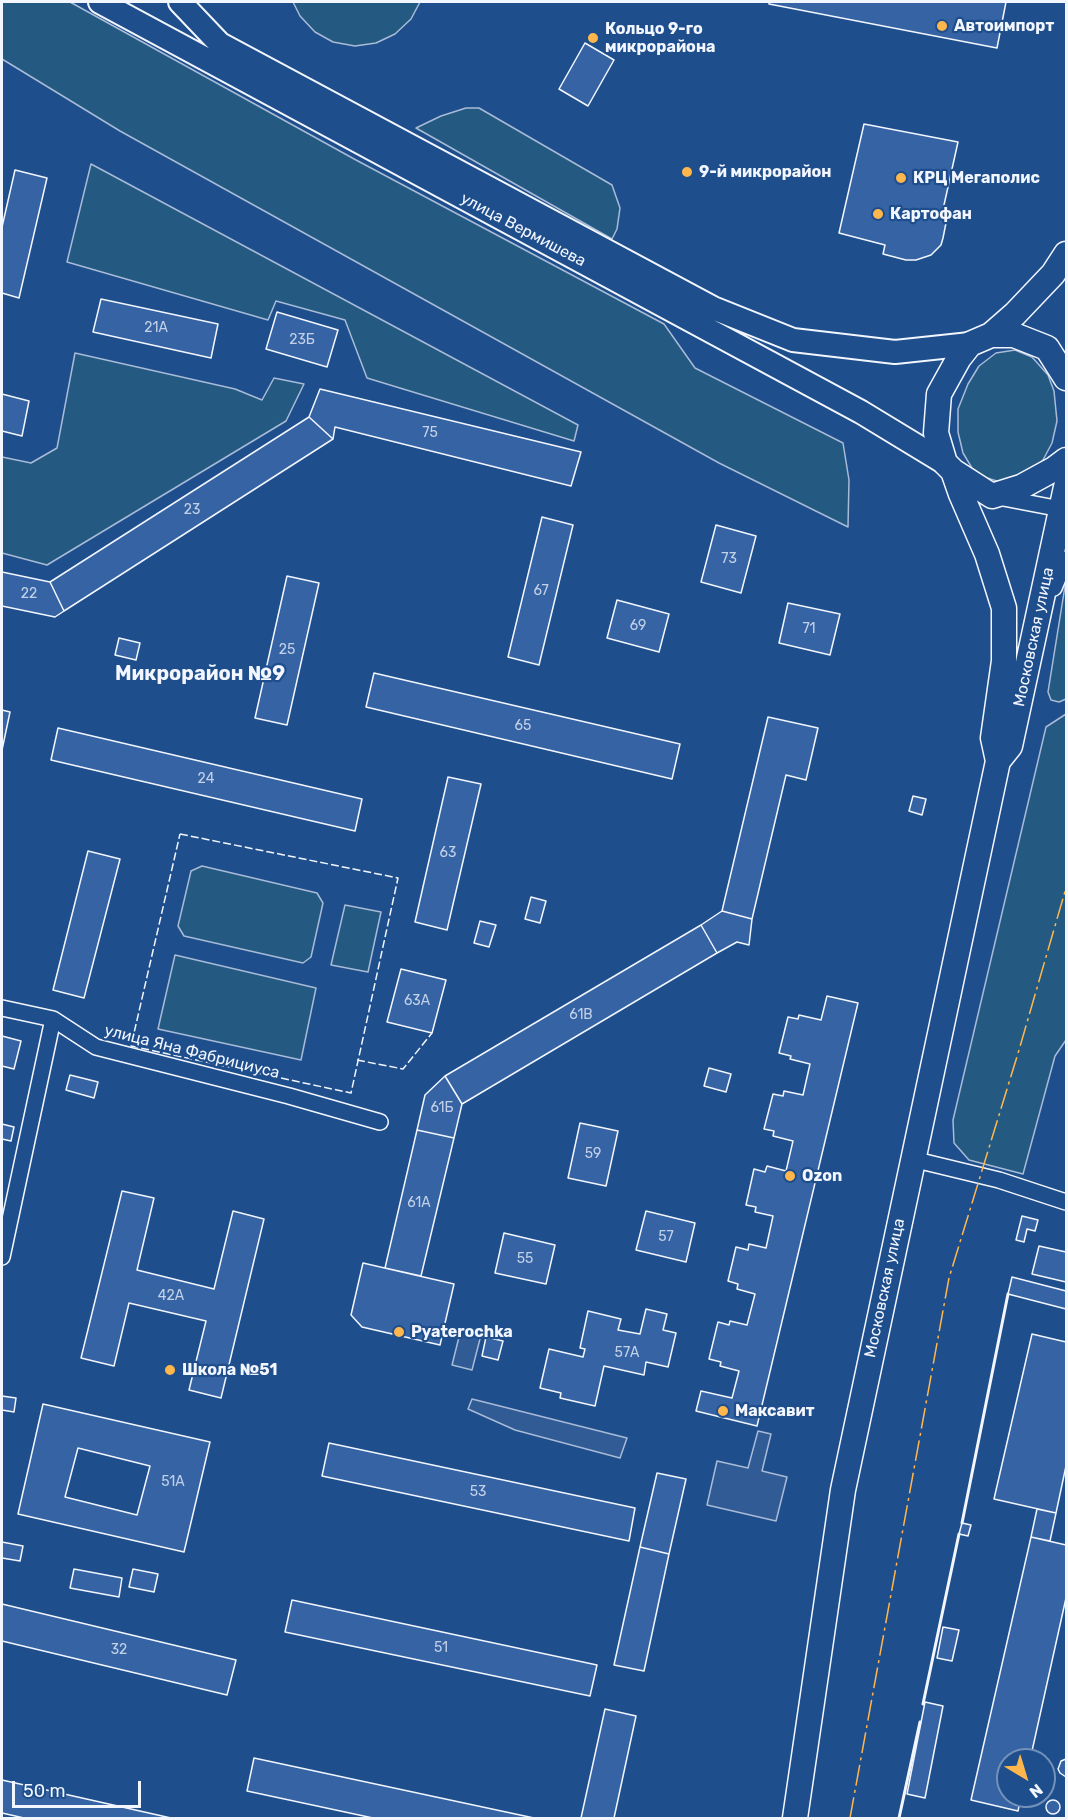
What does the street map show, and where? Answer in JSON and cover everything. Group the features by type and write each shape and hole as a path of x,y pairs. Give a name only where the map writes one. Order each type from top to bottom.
{"main road":[{"name":"улица Вермишева","path":"100,2 861,412 949,467"},
{"name":"улица Вермишева","path":"180,2 220,44 690,297 732,317 793,340 895,352 981,339"},
{"path":"981,339 1015,314 1053,274 1066,255"},
{"path":"981,339 1014,335 1047,348 1066,378"},
{"name":"Московская улица","path":"795,1818 843,1490 998,761 993,738 1004,661 1004,608 987,554 936,433 939,394 958,357 981,339"},
{"path":"949,467 992,496 1021,487 1054,470 1066,460"},
{"name":"Московская улица","path":"998,761 1010,746 1065,502"}],"street":[{"path":"992,496 1065,502"},
{"path":"1033,641 1066,559"},
{"name":"улица Яна Фабрициуса","path":"2,1008 53,1019 96,1047 289,1096 380,1122"},
{"path":"2,1257 8,1197 53,1019"},
{"path":"912,1159 999,1180 1066,1202"}],"shaded area":[{"path":"2,2 70,2 356,160 664,324 695,368 843,443 849,480 848,527 719,463 120,131 2,59"},
{"path":"293,2 420,2 411,19 395,34 376,43 355,46 333,42 315,32 300,16"},
{"path":"466,108 479,108 612,185 620,208 617,229 612,239 416,128 441,116"},
{"path":"91,164 578,425 574,441 367,378 345,320 276,301 268,320 67,262"},
{"path":"1015,350 1032,357 1048,375 1054,391 1057,421 1052,443 1043,460 1029,473 1000,482 984,477 972,468 963,453 958,432 958,409 968,384 979,366 996,353"},
{"path":"75,353 235,389 262,400 274,378 304,384 286,421 47,565 2,553 2,457 31,463 57,448"},
{"path":"1066,580 1066,699 1059,702 1051,700 1048,692"},
{"path":"1066,714 1066,1040 1055,1056 1023,1174 969,1160 954,1143 953,1120 1046,727"},
{"path":"202,866 317,893 323,903 311,957 303,963 184,936 178,926 191,871"},
{"path":"345,905 381,912 368,972 331,965"},
{"path":"175,955 316,988 301,1060 158,1029"},
{"path":"461,1329 481,1335 472,1370 452,1365"},
{"path":"472,1399 627,1438 620,1458 515,1430 468,1409"},
{"path":"758,1431 771,1434 762,1471 787,1477 776,1521 707,1505 717,1461 748,1468"}],"building":[{"name":"Автоимпорт","path":"769,2 1006,2 997,48 769,4"},
{"path":"585,43 614,60 588,106 559,89"},
{"name":"КРЦ Мегаполис","path":"864,124 958,142 942,214 947,218 943,238 941,245 931,255 916,260 906,260 883,254 885,245 839,233"},
{"path":"15,170 47,178 19,298 2,293 2,227"},
{"path":"101,299 218,324 211,358 93,332"},
{"path":"277,312 338,330 327,367 266,349"},
{"path":"320,389 581,452 571,486 335,427 333,439 309,417"},
{"path":"2,394 29,401 22,436 2,431"},
{"path":"309,417 333,439 64,611 50,582"},
{"path":"542,517 573,525 539,665 508,657"},
{"path":"716,525 756,536 741,593 701,582"},
{"path":"2,572 50,582 64,611 55,617 2,606"},
{"path":"287,576 319,583 287,725 255,718"},
{"path":"617,600 669,614 659,652 607,638"},
{"path":"788,603 840,614 830,655 779,643"},
{"path":"119,638 140,643 136,660 115,655"},
{"path":"374,673 680,744 672,779 366,707"},
{"path":"2,710 10,712 2,750"},
{"path":"768,717 818,728 806,780 786,775 752,919 722,911"},
{"path":"58,728 362,799 355,831 51,760"},
{"path":"448,777 481,784 447,930 415,922"},
{"path":"913,796 926,799 922,815 909,811"},
{"path":"88,851 120,859 84,998 53,990"},
{"path":"531,897 546,901 540,923 525,919"},
{"path":"722,911 752,919 749,945 737,942 717,953 701,925"},
{"path":"480,921 496,925 489,947 474,943"},
{"path":"701,925 717,953 462,1104 445,1076"},
{"path":"401,969 446,980 432,1033 387,1022"},
{"path":"827,996 858,1003 757,1426 696,1411 701,1391 732,1398 739,1371 720,1366 721,1362 709,1359 718,1322 729,1325 730,1321 747,1325 755,1294 737,1289 738,1284 728,1281 736,1247 748,1250 749,1244 766,1248 773,1216 755,1212 756,1207 746,1205 754,1169 765,1172 767,1166 786,1171 793,1141 773,1136 774,1131 764,1129 773,1094 783,1096 784,1091 803,1095 810,1064 790,1059 791,1056 779,1053 788,1017 798,1019 799,1015 821,1020"},
{"path":"2,1036 21,1041 14,1069 2,1066"},
{"path":"709,1068 731,1074 726,1092 704,1086"},
{"path":"70,1075 98,1082 94,1098 66,1090"},
{"path":"445,1076 462,1104 454,1138 417,1130 425,1095"},
{"path":"580,1123 618,1131 606,1186 568,1178"},
{"path":"2,1124 14,1127 11,1141 2,1139"},
{"path":"417,1130 454,1138 421,1276 385,1268"},
{"path":"122,1191 154,1198 137,1270 214,1289 233,1211 264,1219 221,1398 189,1390 206,1321 129,1303 114,1366 81,1358"},
{"path":"646,1211 695,1223 686,1262 636,1250"},
{"path":"1022,1216 1038,1220 1035,1231 1027,1229 1024,1242 1016,1240"},
{"path":"504,1233 555,1245 546,1284 495,1273"},
{"path":"1039,1246 1066,1252 1066,1282 1032,1274"},
{"path":"363,1263 454,1284 440,1345 362,1327 351,1315"},
{"path":"1012,1277 1066,1291 1066,1309 1008,1294"},
{"path":"646,1309 667,1314 663,1330 676,1333 668,1367 646,1362 644,1375 604,1366 595,1406 560,1398 561,1393 540,1388 549,1349 583,1357 585,1349 580,1348 588,1311 621,1319 618,1330 640,1334"},
{"path":"1032,1334 1066,1342 1066,1466 1056,1513 994,1499"},
{"path":"486,1337 503,1341 498,1360 482,1356"},
{"path":"2,1396 16,1398 14,1412 2,1410"},
{"path":"43,1404 210,1442 184,1552 18,1514","holes":["78,1448 150,1466 137,1515 65,1497"]},
{"path":"329,1443 635,1508 629,1541 322,1476"},
{"path":"657,1473 686,1479 669,1554 640,1547"},
{"path":"1037,1509 1056,1513 1050,1541 1031,1537"},
{"path":"962,1523 971,1525 968,1536 959,1534"},
{"path":"1031,1537 1066,1545 1066,1598 1033,1748 996,1748 996,1806 971,1800"},
{"path":"2,1542 23,1546 20,1561 2,1558"},
{"path":"640,1547 669,1554 644,1671 614,1665"},
{"path":"74,1569 122,1578 119,1597 70,1588"},
{"path":"133,1569 158,1574 154,1592 129,1587"},
{"path":"292,1600 597,1665 590,1696 285,1632"},
{"path":"2,1604 236,1660 227,1695 2,1641"},
{"path":"943,1627 959,1630 952,1661 937,1658"},
{"path":"925,1702 943,1706 925,1798 907,1794"},
{"path":"605,1709 636,1716 614,1818 581,1818"},
{"path":"254,1758 534,1818 373,1818 247,1791"},
{"path":"1066,1759 1066,1777 1058,1769 1061,1761"},
{"path":"2,1780 171,1818 24,1818 2,1813"},
{"path":"1056,1801 1059,1804 1058,1812 1053,1814 1048,1812 1046,1808 1056,1808"}],"fence":[{"path":"180,834 398,878 351,1093 131,1046 180,834"},
{"path":"357,1060 403,1069 432,1033"}],"wall":[{"path":"962,1523 1008,1294"},
{"path":"923,1704 959,1534"},
{"path":"899,1818 920,1722"}],"power":[{"path":"850,1818 949,1278 1066,888"}],"place":[{"name":"Автоимпорт","path":"942,26"},
{"name":"Кольцо 9-го микрорайона","path":"593,38"},
{"name":"9-й микрорайон","path":"687,172"},
{"name":"КРЦ Мегаполис","path":"901,178"},
{"name":"Картофан","path":"878,214"},
{"name":"Ozon","path":"790,1176"},
{"name":"Pyaterochka","path":"399,1332"},
{"name":"Школа №51","path":"170,1370"},
{"name":"Максавит","path":"723,1411"}],"district":[{"name":"Микрорайон №9","path":"200,674"}]}
